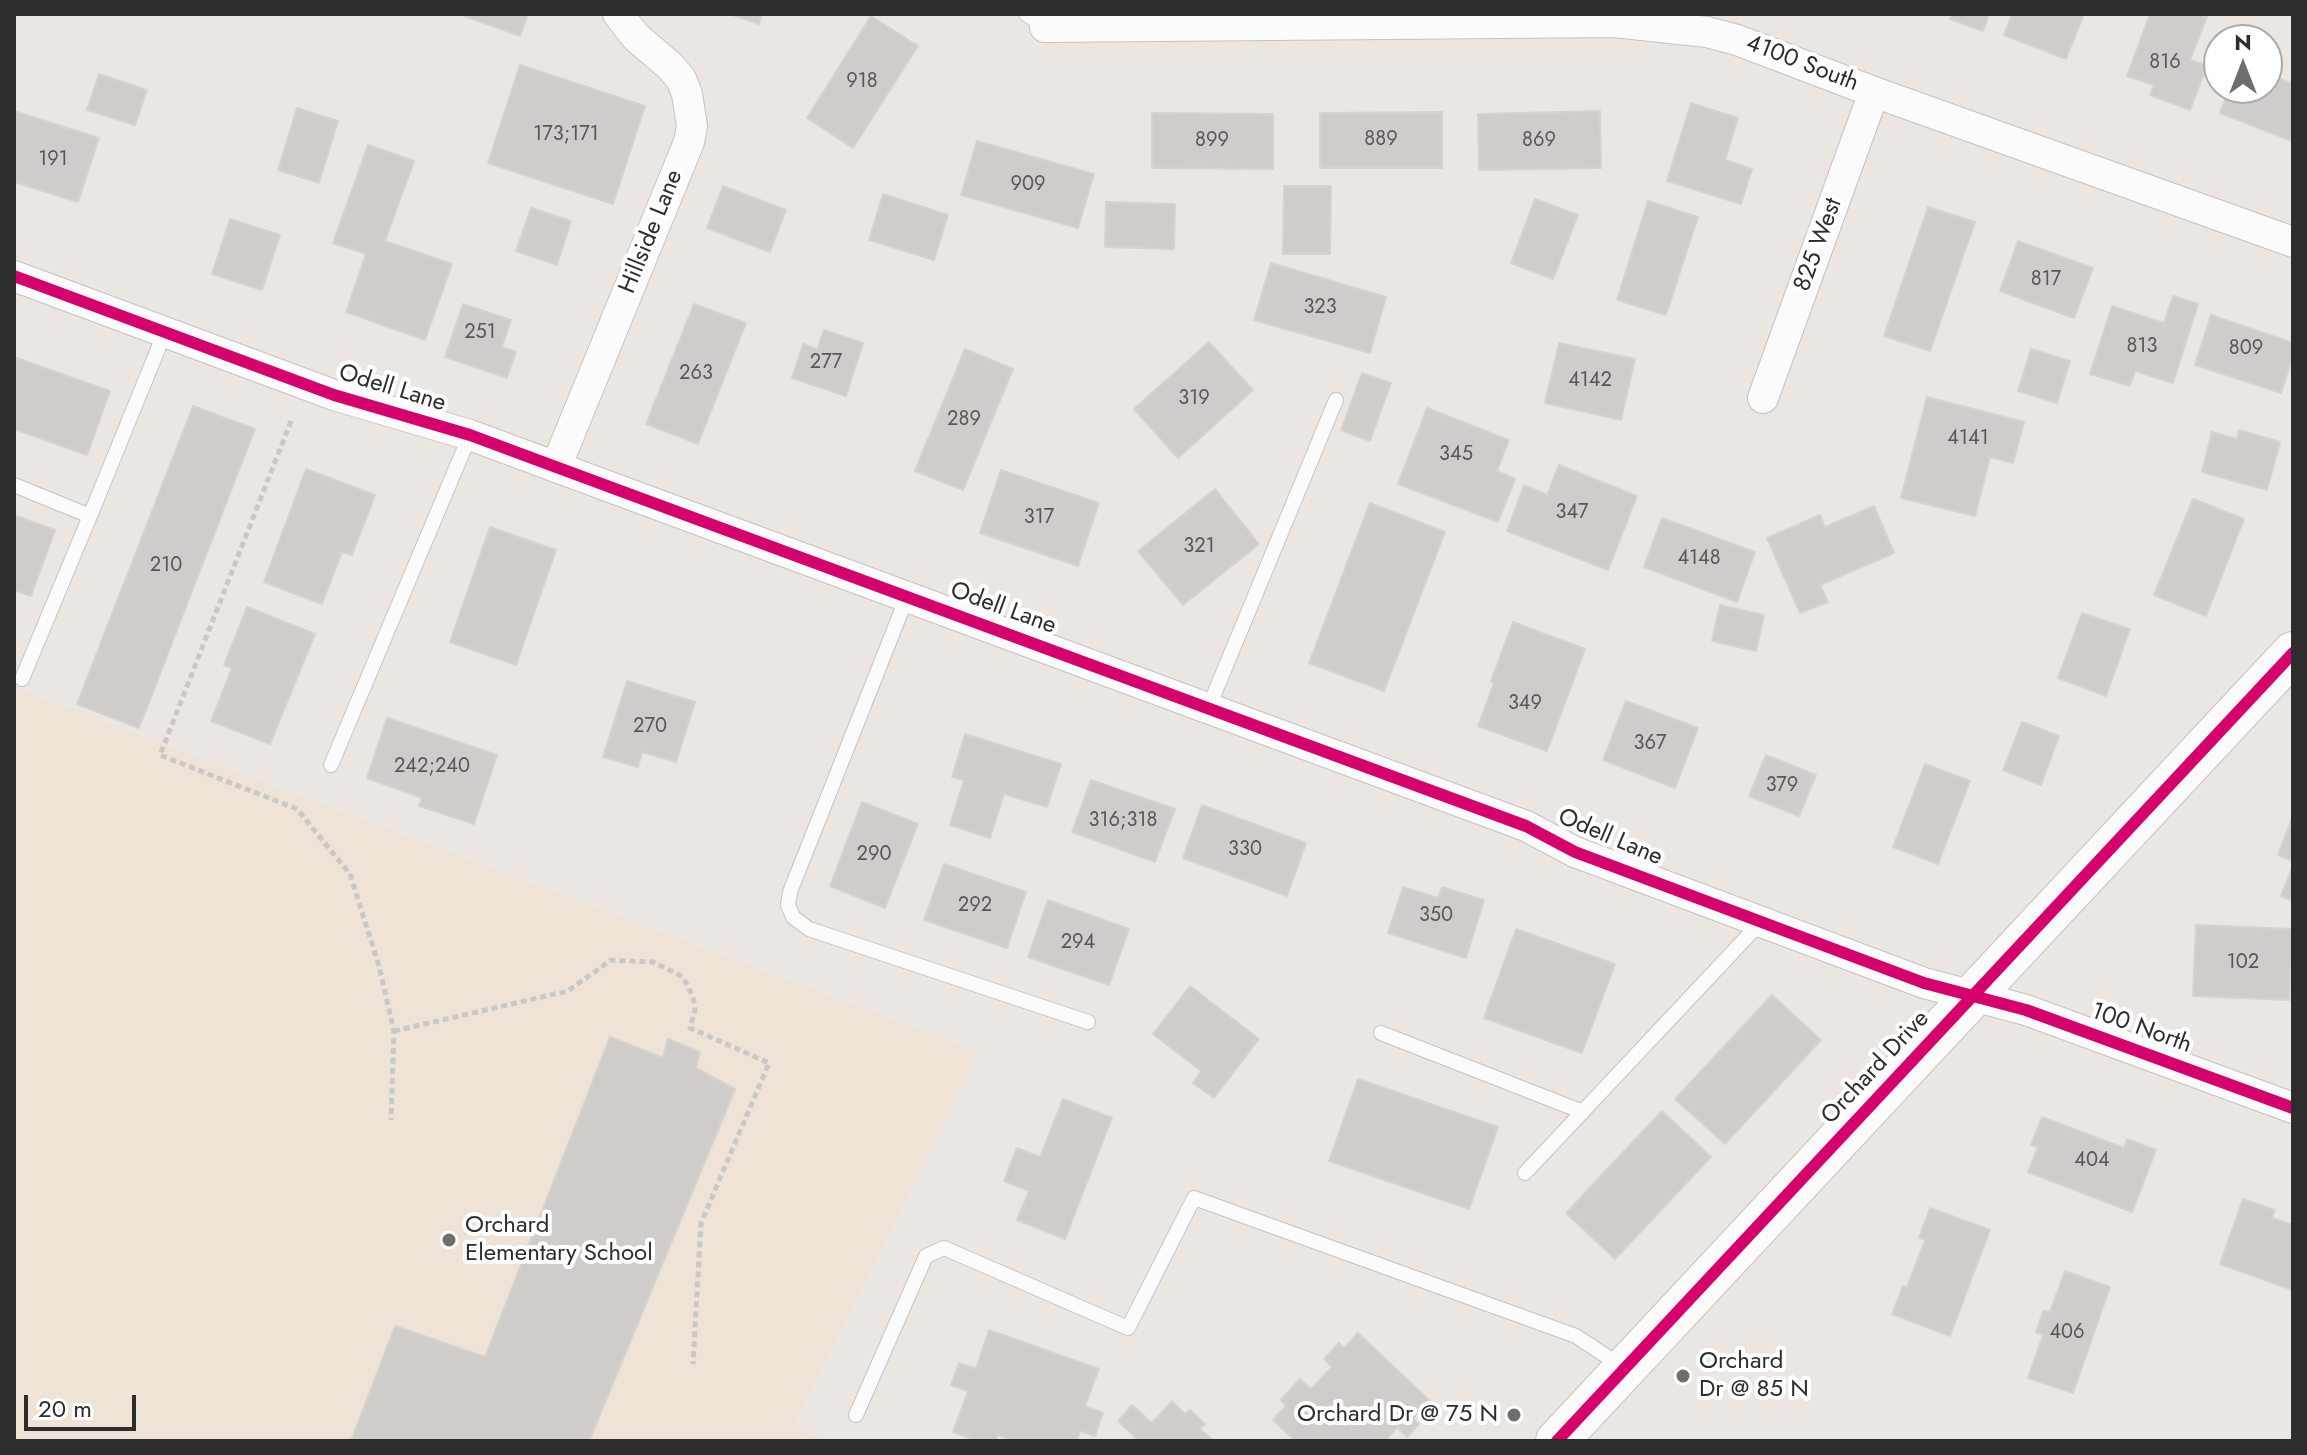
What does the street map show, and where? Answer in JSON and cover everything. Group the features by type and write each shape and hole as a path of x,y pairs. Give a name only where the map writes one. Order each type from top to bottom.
{"main road":[{"name":"Orchard Drive","path":"1560,1440 2293,653"}],"street":[{"name":"Hillside Lane","path":"556,467 689,142 692,126 687,94 681,79 636,37 618,14"},
{"name":"4100 South","path":"1036,20 1677,20 2293,242"},
{"name":"825 West","path":"1763,398 1874,92"},
{"name":"Odell Lane","path":"14,276 334,395 470,435 1526,826 1575,852 1924,983 1972,995"},
{"name":"100 North","path":"1972,995 2026,1010 2293,1108"}],"lane":[{"path":"22,679 165,332"},
{"path":"1208,709 1336,400"},
{"path":"331,765 470,435"},
{"path":"14,485 90,516"},
{"path":"907,597 790,892 788,905 793,917 809,929 1088,1022"},
{"path":"1525,1173 1762,921"},
{"path":"1381,1033 1583,1112"},
{"path":"856,1415 926,1256 944,1248 1128,1328 1194,1198 1576,1336 1624,1368"}],"path":[{"path":"291,421 160,755 297,809 350,874 379,966 394,1031 391,1120"},
{"path":"394,1031 568,991 611,960 653,962 683,977 693,997 695,1010 690,1028 769,1063 701,1223 693,1364"}],"shaded area":[{"name":"Orchard Elementary School","path":"14,688 978,1052 792,1428 824,1441 14,1441"}],"building":[{"path":"459,14 528,14 520,36"},
{"path":"730,14 762,14 759,24"},
{"path":"1952,14 1989,14 1983,31 1950,19"},
{"path":"2012,14 2084,14 2066,59 2004,35"},
{"path":"2150,14 2199,14 2207,17 2190,60 2203,65 2203,76 2190,110 2150,95 2154,85 2127,76"},
{"path":"871,16 918,46 853,148 807,118"},
{"path":"520,65 645,106 613,204 488,163"},
{"path":"99,74 147,90 135,125 87,110"},
{"path":"2283,80 2293,84 2292,141 2220,113 2223,104 2283,104"},
{"path":"1691,103 1738,118 1725,160 1752,169 1741,204 1667,181"},
{"path":"297,108 338,121 319,183 278,170"},
{"path":"14,111 99,138 78,202 14,182"},
{"path":"1600,111 1601,168 1479,170 1478,114"},
{"path":"1442,112 1442,168 1320,168 1320,113"},
{"path":"1152,113 1273,114 1273,169 1152,168"},
{"path":"977,141 1094,174 1078,228 961,195"},
{"path":"368,145 414,161 385,241 452,264 425,340 346,312 366,254 333,243"},
{"path":"723,186 786,210 770,252 707,228"},
{"path":"1284,186 1331,186 1330,254 1283,254"},
{"path":"883,194 948,215 934,260 869,240"},
{"path":"1535,199 1578,215 1553,279 1511,263"},
{"path":"1648,201 1698,217 1666,315 1617,300"},
{"path":"1106,202 1175,204 1174,249 1105,247"},
{"path":"1928,207 1975,222 1930,351 1884,336"},
{"path":"531,208 571,221 557,265 516,251"},
{"path":"230,219 280,235 262,290 212,274"},
{"path":"2018,241 2093,268 2074,318 2000,291"},
{"path":"1271,263 1386,297 1370,353 1254,320"},
{"path":"2173,296 2198,304 2173,383 2135,371 2130,386 2090,374 2112,306 2164,323"},
{"path":"463,304 511,320 502,347 516,352 507,378 445,357"},
{"path":"694,304 746,323 698,444 646,424"},
{"path":"2211,315 2293,343 2293,356 2281,393 2195,365"},
{"path":"824,330 863,343 846,396 792,378 803,344 817,349"},
{"path":"1209,342 1253,390 1178,458 1134,409"},
{"path":"1559,343 1635,359 1621,420 1545,403"},
{"path":"965,349 1013,369 963,490 915,471"},
{"path":"2031,349 2070,361 2057,403 2018,391"},
{"path":"14,357 110,391 87,455 14,429"},
{"path":"1362,373 1391,383 1370,441 1341,430"},
{"path":"1927,397 2024,422 2013,463 1990,457 1975,516 1901,498"},
{"path":"193,406 255,429 139,728 77,704"},
{"path":"1427,408 1509,440 1497,471 1515,479 1498,522 1398,484"},
{"path":"2239,430 2280,442 2267,490 2202,472 2212,432 2237,439"},
{"path":"1559,465 1637,496 1608,570 1507,531 1524,485 1547,495"},
{"path":"306,469 375,495 352,555 342,552 322,604 264,582"},
{"path":"1001,470 1099,503 1078,566 980,533"},
{"path":"1215,489 1259,544 1183,605 1138,551"},
{"path":"2193,499 2244,519 2206,616 2154,595"},
{"path":"1370,503 1445,532 1384,691 1309,663"},
{"path":"1874,506 1894,553 1820,585 1828,602 1800,613 1767,538 1820,515 1825,527"},
{"path":"14,515 55,530 31,596 14,590"},
{"path":"1662,518 1755,552 1737,602 1644,567"},
{"path":"490,527 556,550 516,665 450,642"},
{"path":"1720,605 1764,615 1756,651 1712,641"},
{"path":"247,607 315,634 270,744 211,721 232,668 224,665"},
{"path":"2082,613 2130,629 2106,696 2058,678"},
{"path":"1513,622 1585,649 1547,751 1478,726"},
{"path":"627,681 695,702 676,762 642,752 638,767 603,757"},
{"path":"1626,701 1698,728 1675,788 1603,760"},
{"path":"387,718 497,755 474,824 419,806 422,798 367,778"},
{"path":"2022,722 2059,736 2041,785 2003,770"},
{"path":"965,734 1061,764 1047,807 1004,794 990,838 950,825 964,780 952,777"},
{"path":"1766,755 1816,775 1799,816 1749,796"},
{"path":"1925,764 1970,781 1938,864 1893,847"},
{"path":"1091,780 1175,809 1155,862 1072,832"},
{"path":"862,802 918,824 885,908 830,886"},
{"path":"1202,805 1306,843 1287,896 1183,858"},
{"path":"2293,818 2293,861 2278,855"},
{"path":"944,864 1026,892 1007,948 924,920"},
{"path":"2293,866 2293,901 2281,896"},
{"path":"1403,887 1438,898 1442,887 1484,900 1466,958 1388,933"},
{"path":"1048,900 1129,929 1109,985 1028,957"},
{"path":"2196,925 2293,929 2289,1000 2193,996"},
{"path":"1516,929 1615,964 1582,1053 1484,1018"},
{"path":"1190,986 1259,1039 1214,1098 1193,1083 1201,1071 1153,1034"},
{"path":"1772,995 1821,1040 1725,1144 1675,1099"},
{"path":"610,1037 663,1058 668,1039 700,1052 696,1068 735,1089 589,1441 351,1441 395,1326 485,1357"},
{"path":"1358,1079 1498,1127 1469,1209 1329,1161"},
{"path":"1063,1099 1112,1118 1065,1239 1017,1220 1029,1191 1004,1181 1017,1148 1040,1157"},
{"path":"1662,1111 1711,1157 1615,1259 1566,1213"},
{"path":"2042,1117 2124,1148 2127,1139 2156,1150 2132,1212 2028,1172 2038,1147 2031,1145"},
{"path":"2243,1199 2275,1210 2272,1218 2293,1225 2293,1290 2220,1264"},
{"path":"1930,1208 1990,1230 1950,1336 1892,1314 1903,1286 1907,1287 1925,1240 1919,1238"},
{"path":"2065,1271 2110,1287 2073,1393 2028,1378 2043,1335 2036,1332 2043,1311 2050,1312"},
{"path":"989,1330 1099,1369 1085,1406 1103,1413 1095,1436 1080,1431 1077,1441 1013,1441 998,1435 996,1441 978,1441 953,1432 968,1391 951,1385 959,1363 976,1369"},
{"path":"1358,1333 1430,1401 1413,1419 1419,1424 1407,1437 1397,1427 1385,1441 1295,1441 1273,1420 1286,1406 1281,1400 1300,1379 1311,1389 1332,1367 1324,1359 1339,1343 1344,1348"},
{"path":"1172,1401 1185,1414 1190,1410 1205,1424 1200,1429 1214,1441 1135,1441 1137,1439 1118,1421 1132,1405 1152,1423"}],"cycle path":[{"path":"14,276 334,395 470,435 1526,826 1575,852 1924,983 2026,1010 2293,1108"},
{"path":"1557,1441 2293,653"}],"place":[{"name":"Orchard Elementary School","path":"449,1240"},
{"name":"Orchard Dr @ 85 N","path":"1683,1376"},
{"name":"Orchard Dr @ 75 N","path":"1514,1415"}]}
